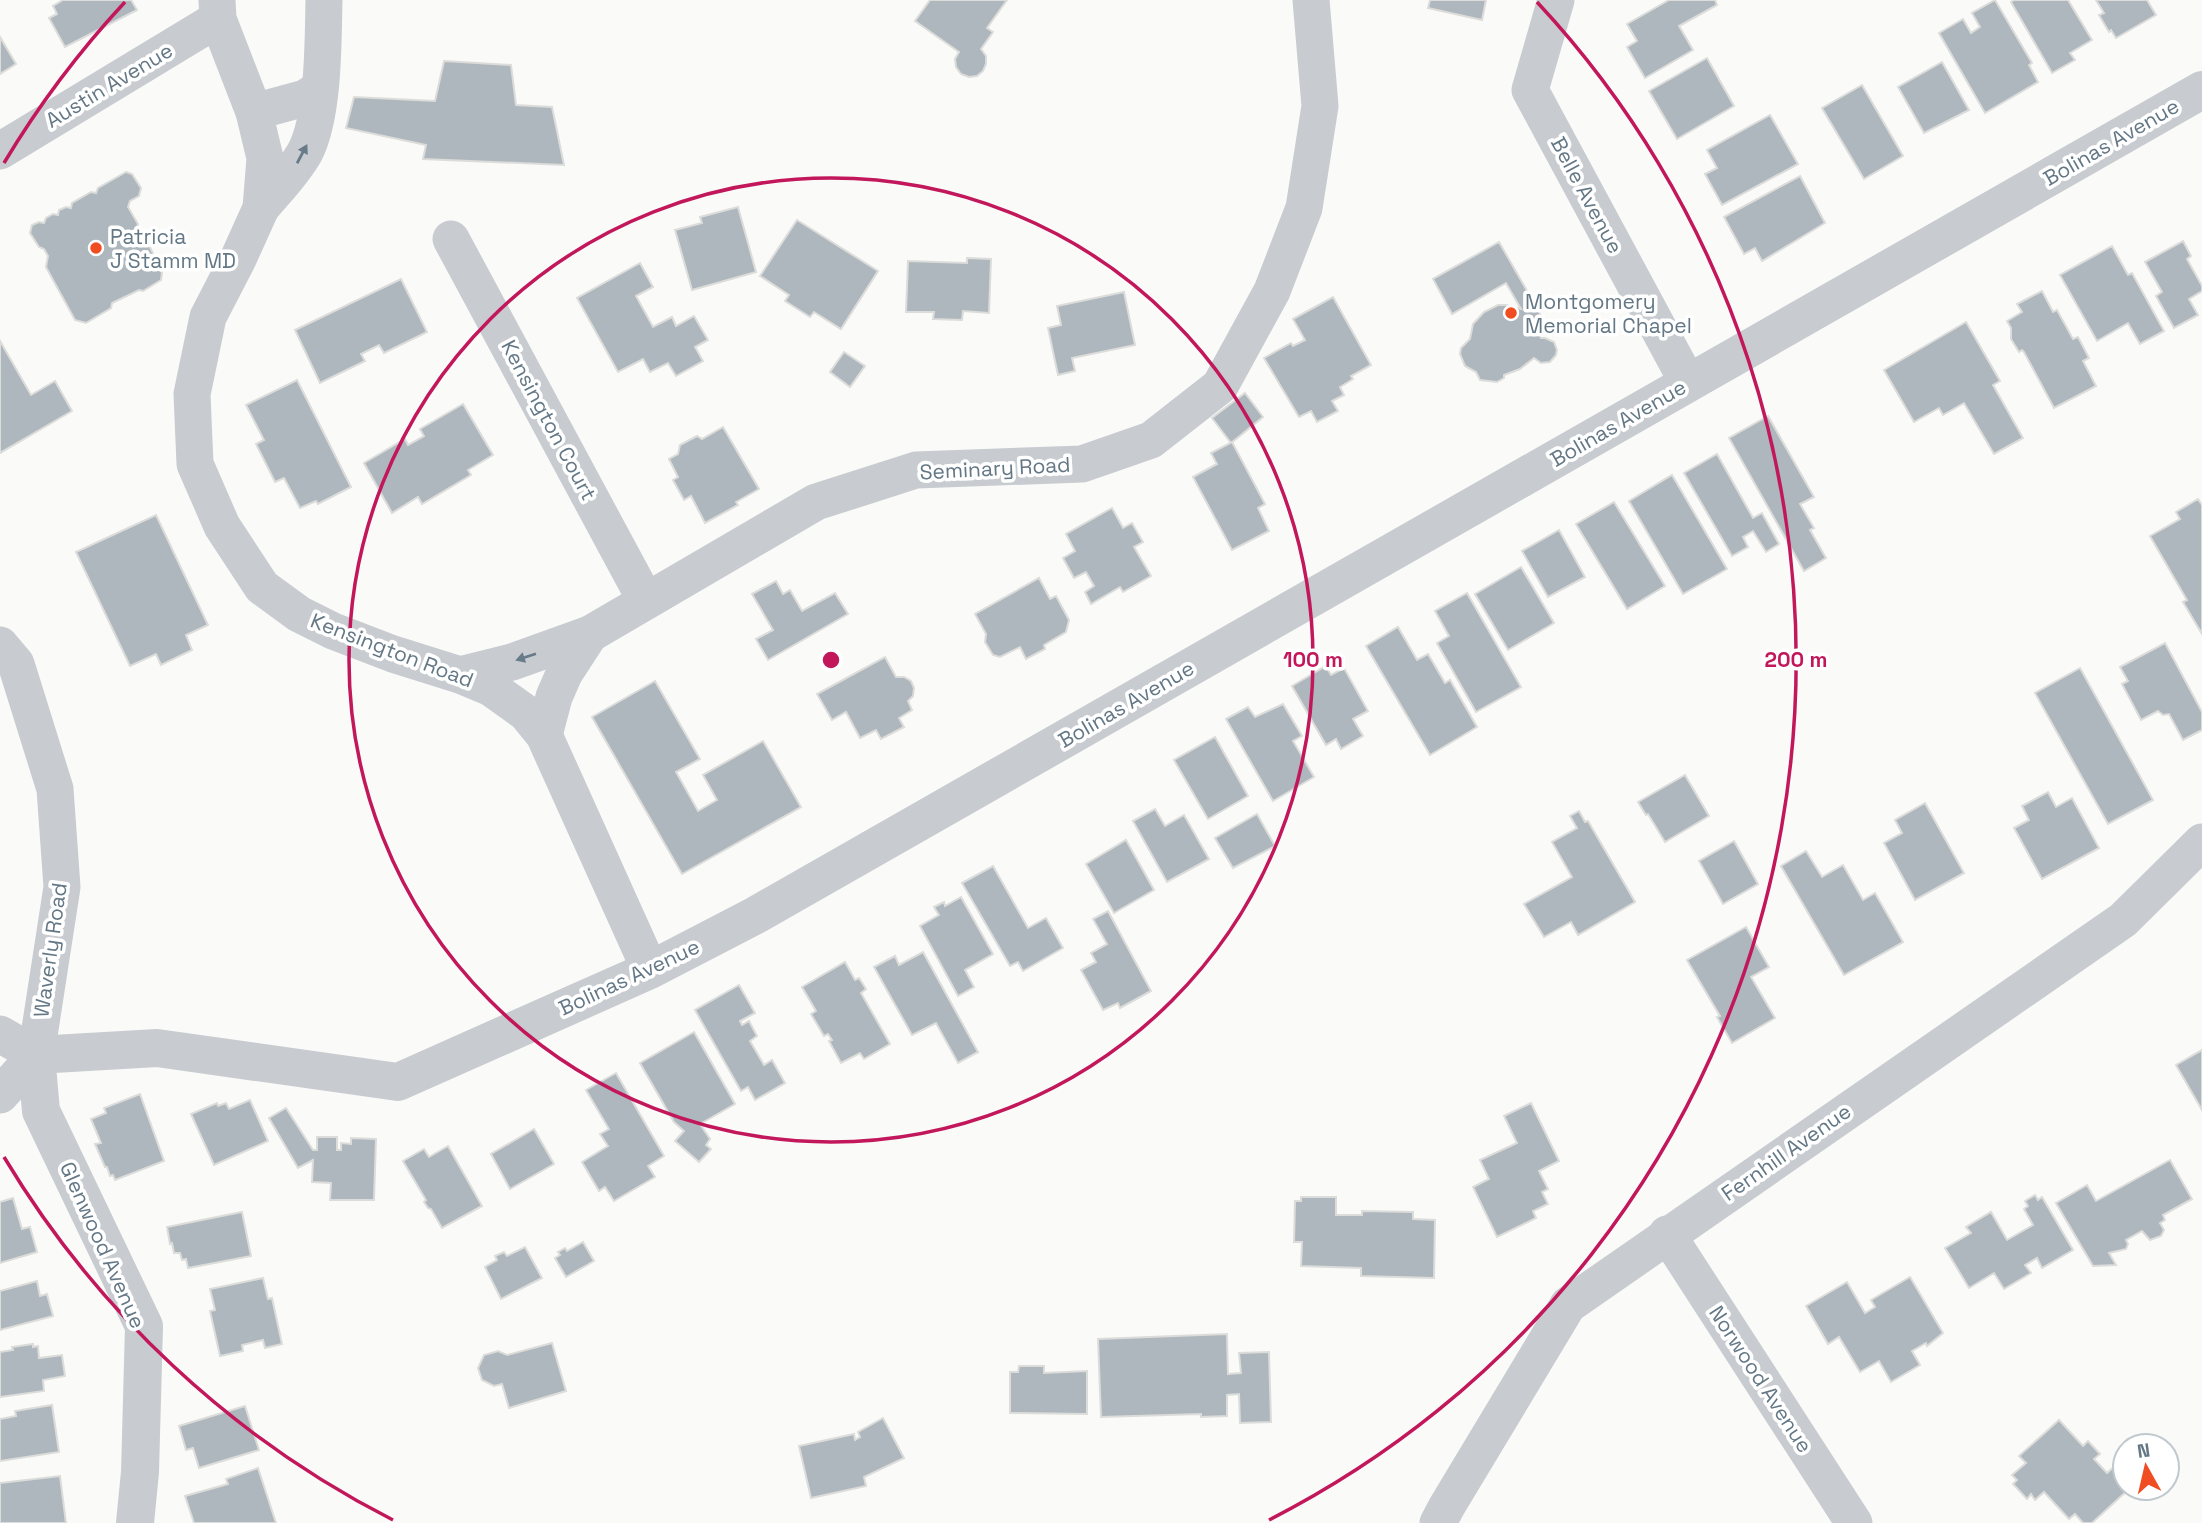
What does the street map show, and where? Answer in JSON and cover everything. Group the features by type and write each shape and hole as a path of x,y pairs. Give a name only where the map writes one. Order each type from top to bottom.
{"street":[{"path":"261,208 306,150 314,127 323,62 324,0"},
{"name":"Seminary Road","path":"460,675 512,662 590,634 816,502 916,470 1082,464 1151,440 1220,386 1272,291 1304,208 1320,106 1311,0"},
{"name":"Belle Avenue","path":"1556,0 1530,90 1688,383"},
{"name":"Kensington Road","path":"218,10 254,112 265,158 261,208 208,317 191,394 195,464 222,526 261,587 299,614 333,631 491,688 526,713 544,735 650,970"},
{"name":"Austin Avenue","path":"0,151 218,10"},
{"path":"254,112 305,98 319,89"},
{"name":"Bolinas Avenue","path":"36,1055 157,1048 398,1082 650,970 756,915 2202,90"},
{"name":"Kensington Court","path":"451,239 646,601"},
{"name":"Seminary Road","path":"544,735 554,697 564,674 590,634"},
{"name":"Waverly Road","path":"0,645 16,664 55,789 62,887 36,1055"},
{"name":"Fernhill Avenue","path":"1438,1523 1568,1305 2123,919 2202,842"},
{"path":"0,1034 36,1055 0,1095"},
{"name":"Glenwood Avenue","path":"36,1055 41,1111 144,1326 140,1472 135,1523"},
{"name":"Norwood Avenue","path":"1667,1234 1854,1523"}],"building":[{"path":"63,0 131,0 137,10 65,47 49,18 57,14 53,6"},
{"path":"930,0 1007,0 987,28 993,32 981,49 986,56 986,64 977,76 961,74 955,59 959,52 915,21"},
{"path":"1430,0 1486,0 1482,20 1428,8"},
{"path":"1669,0 1715,0 1717,5 1679,26 1693,50 1645,78 1627,47 1637,41 1627,24"},
{"path":"1995,0 2032,63 2029,65 2038,82 1985,113 1939,33 1963,19 1971,33 1980,27 1972,13"},
{"path":"2068,0 2092,40 2070,53 2075,60 2052,73 2011,2"},
{"path":"2096,0 2147,0 2156,15 2116,38 2099,15 2104,13"},
{"path":"0,37 16,64 0,74"},
{"path":"1707,58 1734,106 1677,139 1649,91"},
{"path":"444,61 511,65 516,105 552,107 564,165 423,159 426,145 346,128 354,97 435,101"},
{"path":"1942,62 1969,110 1924,133 1898,87"},
{"path":"1862,85 1903,156 1864,179 1822,108"},
{"path":"1770,115 1798,164 1722,205 1705,174 1717,168 1707,150"},
{"name":"Patricia J Stamm MD","path":"126,172 132,174 141,188 139,196 130,201 128,207 138,224 136,230 143,232 162,273 161,280 143,291 139,290 112,303 111,308 86,323 75,320 46,267 48,256 30,233 32,225 44,223 46,218 53,214 58,215 59,210 71,208 72,203 91,192 96,193 98,188"},
{"path":"1800,176 1825,223 1762,261 1755,248 1744,254 1724,217"},
{"path":"738,207 756,272 692,290 675,230 702,223 700,217"},
{"path":"797,220 878,271 841,329 814,312 810,317 785,301 789,295 760,276"},
{"path":"2183,241 2191,256 2187,259 2202,286 2202,291 2189,299 2198,315 2174,328 2156,296 2162,292 2145,262"},
{"name":"Montgomery Memorial Chapel","path":"1499,242 1542,317 1537,320 1541,338 1554,342 1557,350 1550,362 1541,363 1534,358 1497,382 1480,380 1476,372 1465,366 1460,354 1461,348 1470,339 1473,324 1484,312 1498,305 1521,309 1506,283 1452,314 1433,279"},
{"path":"2112,246 2128,275 2132,273 2164,331 2140,344 2128,323 2097,341 2060,275"},
{"path":"967,258 991,259 989,313 963,311 962,320 933,319 934,312 906,312 908,261 967,263"},
{"path":"640,263 653,287 636,296 653,327 672,317 676,326 694,316 708,340 695,347 703,361 676,376 668,363 650,372 643,359 618,372 577,298"},
{"path":"401,279 427,332 384,353 379,345 361,354 365,361 320,383 295,330"},
{"path":"2042,291 2053,312 2057,310 2073,339 2078,337 2089,358 2083,361 2096,386 2054,408 2024,352 2019,352 2011,339 2011,328 2007,321 2022,312 2017,304"},
{"path":"1124,292 1135,345 1072,358 1075,371 1058,375 1048,328 1061,325 1057,306"},
{"path":"1333,297 1371,365 1351,376 1353,379 1340,387 1344,395 1332,401 1338,411 1317,422 1311,411 1299,417 1264,358 1291,343 1293,346 1305,340 1293,319"},
{"path":"1966,322 2000,381 1993,385 2023,438 1994,454 1964,403 1943,415 1939,408 1914,422 1884,370"},
{"path":"0,341 31,395 55,381 72,411 0,453"},
{"path":"844,352 865,366 850,387 830,372"},
{"path":"297,380 351,487 318,504 316,501 300,508 284,478 275,482 256,444 264,440 246,405"},
{"path":"1245,393 1263,417 1231,443 1212,418"},
{"path":"463,404 493,455 468,470 471,475 422,504 418,497 392,513 364,463 405,439 408,445 424,436 420,429"},
{"path":"1768,416 1814,497 1800,504 1814,528 1810,530 1826,558 1804,571 1729,438"},
{"path":"723,427 759,489 736,502 738,505 705,523 691,496 684,500 673,480 678,477 669,459 678,454 680,445 697,436 702,439"},
{"path":"1232,442 1265,504 1258,508 1269,531 1232,550 1193,477 1217,464 1211,453"},
{"path":"1717,454 1753,518 1762,513 1779,544 1766,552 1753,531 1743,537 1748,547 1732,556 1684,473"},
{"path":"1672,475 1727,569 1683,594 1629,501"},
{"path":"2198,499 2202,505 2202,634 2183,602 2187,600 2150,536 2180,519 2176,512"},
{"path":"1614,502 1665,586 1627,609 1576,524"},
{"path":"1112,508 1123,528 1132,523 1143,542 1134,547 1151,576 1123,592 1120,587 1091,604 1085,592 1094,586 1086,572 1074,578 1063,558 1075,551 1066,534"},
{"path":"156,515 208,625 186,635 192,650 161,665 156,654 130,666 76,552"},
{"path":"1559,530 1585,577 1548,597 1522,551"},
{"path":"1521,567 1554,623 1508,650 1475,594"},
{"path":"1039,578 1050,599 1056,596 1069,620 1066,632 1044,645 1045,649 1026,659 1020,647 1000,657 993,655 975,614"},
{"path":"776,581 783,594 790,590 802,611 835,593 848,614 768,660 756,639 773,630 752,594"},
{"path":"1467,593 1521,687 1476,712 1437,643 1449,636 1435,611"},
{"path":"1398,627 1417,660 1428,654 1445,683 1450,680 1477,727 1430,755 1366,646"},
{"path":"2165,643 2202,712 2202,730 2183,740 2169,714 2163,715 2158,711 2141,720 2122,684 2128,681 2120,667"},
{"path":"885,657 896,677 911,681 913,696 908,701 912,710 899,718 904,727 881,739 876,730 860,738 846,712 832,720 817,694"},
{"path":"1326,666 1331,675 1344,668 1368,711 1353,719 1363,736 1341,749 1336,739 1326,745 1292,686"},
{"path":"2080,668 2153,800 2108,824 2035,693"},
{"path":"655,681 700,759 676,772 698,811 717,800 703,775 763,741 801,807 682,874 592,717"},
{"path":"1283,704 1302,736 1293,741 1314,777 1273,801 1226,719 1248,707 1255,717"},
{"path":"1215,737 1248,796 1208,819 1174,760"},
{"path":"1685,775 1709,816 1665,842 1638,802"},
{"path":"2048,792 2056,807 2072,798 2099,848 2042,879 2014,828 2029,820 2022,806"},
{"path":"1925,803 1964,873 1915,900 1884,843 1902,833 1895,820"},
{"path":"1155,809 1165,826 1184,815 1209,859 1167,882 1133,821"},
{"path":"1579,811 1585,822 1588,821 1635,902 1578,935 1571,922 1544,937 1524,904 1572,877 1552,842 1577,828 1570,816"},
{"path":"1257,814 1275,846 1233,868 1215,838"},
{"path":"1126,840 1154,890 1114,913 1086,864"},
{"path":"1734,841 1758,884 1723,904 1699,861"},
{"path":"1806,851 1822,877 1843,865 1863,900 1875,893 1903,942 1844,975 1781,866"},
{"path":"993,866 1028,928 1046,918 1063,948 1023,971 1018,962 1010,966 962,883"},
{"path":"961,897 993,954 965,970 974,987 958,996 920,926 939,915 934,907 944,902 945,906"},
{"path":"1108,911 1151,991 1120,1008 1118,1003 1103,1010 1081,970 1096,962 1091,953 1107,944 1093,919"},
{"path":"1746,927 1769,967 1751,977 1775,1018 1732,1043 1717,1017 1720,1016 1687,960"},
{"path":"923,952 978,1052 958,1063 936,1023 912,1035 874,967 895,956 899,965"},
{"path":"845,962 855,980 859,978 866,989 861,993 890,1044 864,1059 860,1053 841,1063 829,1041 832,1040 828,1034 824,1036 811,1014 816,1011 802,987"},
{"path":"739,985 755,1013 740,1021 742,1025 749,1021 757,1036 750,1041 764,1065 772,1060 785,1083 755,1100 748,1087 741,1091 695,1010"},
{"path":"694,1032 735,1104 700,1124 710,1139 706,1145 711,1149 699,1162 675,1141 684,1131 674,1122 640,1063"},
{"path":"2202,1050 2202,1110 2176,1065"},
{"path":"616,1073 664,1156 648,1166 655,1177 614,1201 605,1187 599,1191 582,1162 608,1146 600,1134 609,1129 586,1090"},
{"path":"140,1094 164,1161 115,1180 105,1167 95,1144 101,1143 91,1119 106,1113 104,1108"},
{"path":"250,1100 268,1141 214,1165 191,1114 217,1103 218,1106 226,1103 229,1109"},
{"path":"1531,1103 1559,1161 1539,1171 1548,1189 1542,1192 1548,1204 1533,1211 1536,1218 1497,1237 1473,1187 1489,1179 1480,1160 1517,1143 1504,1116"},
{"path":"286,1108 313,1150 317,1150 317,1137 337,1137 337,1150 341,1150 341,1143 351,1144 351,1138 376,1139 374,1200 330,1200 331,1183 312,1182 313,1160 298,1168 269,1118"},
{"path":"534,1129 554,1164 510,1189 491,1154"},
{"path":"448,1146 482,1206 442,1228 424,1202 426,1200 403,1161 424,1149 429,1157"},
{"path":"2170,1160 2192,1199 2163,1215 2165,1220 2160,1223 2164,1230 2161,1236 2150,1240 2142,1231 2126,1240 2126,1249 2109,1253 2116,1265 2093,1266 2056,1203 2087,1185 2096,1201"},
{"path":"2035,1195 2038,1200 2042,1197 2073,1250 2042,1268 2037,1258 2025,1265 2031,1273 2004,1289 1994,1273 1969,1288 1945,1248 1971,1233 1966,1227 1991,1212 2007,1240 2033,1225 2024,1209 2028,1206 2025,1201"},
{"path":"1301,1197 1336,1197 1336,1215 1362,1215 1362,1211 1413,1212 1413,1219 1435,1220 1434,1278 1361,1276 1361,1268 1301,1266 1302,1242 1294,1242 1295,1201 1301,1201"},
{"path":"13,1198 22,1229 30,1227 37,1252 0,1263 0,1202"},
{"path":"242,1212 251,1256 188,1268 186,1259 182,1260 180,1253 174,1253 167,1227"},
{"path":"583,1242 594,1261 566,1277 555,1258 560,1255 558,1252 565,1248 567,1251"},
{"path":"525,1247 542,1278 501,1299 485,1267 497,1260 495,1256 504,1252 507,1256"},
{"path":"1910,1277 1943,1333 1927,1346 1926,1343 1912,1351 1920,1365 1891,1382 1879,1361 1860,1372 1839,1337 1828,1344 1806,1306 1847,1282 1865,1313 1875,1307 1871,1300"},
{"path":"263,1278 268,1299 272,1298 282,1344 265,1348 263,1340 242,1345 243,1351 220,1356 210,1311 215,1310 210,1289"},
{"path":"37,1281 40,1296 47,1294 53,1316 0,1330 0,1291"},
{"path":"1227,1334 1228,1374 1241,1373 1239,1353 1269,1352 1271,1422 1240,1423 1239,1394 1227,1395 1227,1416 1201,1417 1201,1414 1101,1417 1098,1339"},
{"path":"552,1343 566,1391 509,1408 502,1384 494,1386 482,1380 478,1368 484,1355 498,1351 507,1355"},
{"path":"33,1344 33,1347 38,1346 39,1358 62,1355 65,1376 43,1380 44,1391 0,1397 0,1352"},
{"path":"1019,1366 1044,1366 1044,1373 1087,1371 1087,1414 1010,1413 1010,1372 1018,1372"},
{"path":"52,1405 59,1452 0,1461 0,1419 16,1416 15,1411"},
{"path":"245,1406 259,1450 199,1468 193,1448 186,1450 179,1426"},
{"path":"883,1418 904,1458 864,1477 866,1486 811,1498 799,1446 854,1434 855,1440 860,1437 858,1432"},
{"path":"2059,1420 2083,1446 2088,1441 2100,1454 2094,1459 2107,1473 2111,1469 2111,1502 2115,1502 2092,1523 2083,1523 2075,1514 2069,1519 2044,1492 2035,1500 2031,1494 2027,1499 2013,1484 2017,1480 2012,1475 2026,1463 2019,1456"},
{"path":"258,1468 276,1523 194,1523 185,1496 228,1484 226,1479"},
{"path":"60,1476 66,1523 0,1523 0,1483"}],"place":[{"name":"Patricia J Stamm MD","path":"96,248"},
{"name":"Montgomery Memorial Chapel","path":"1511,313"}]}
